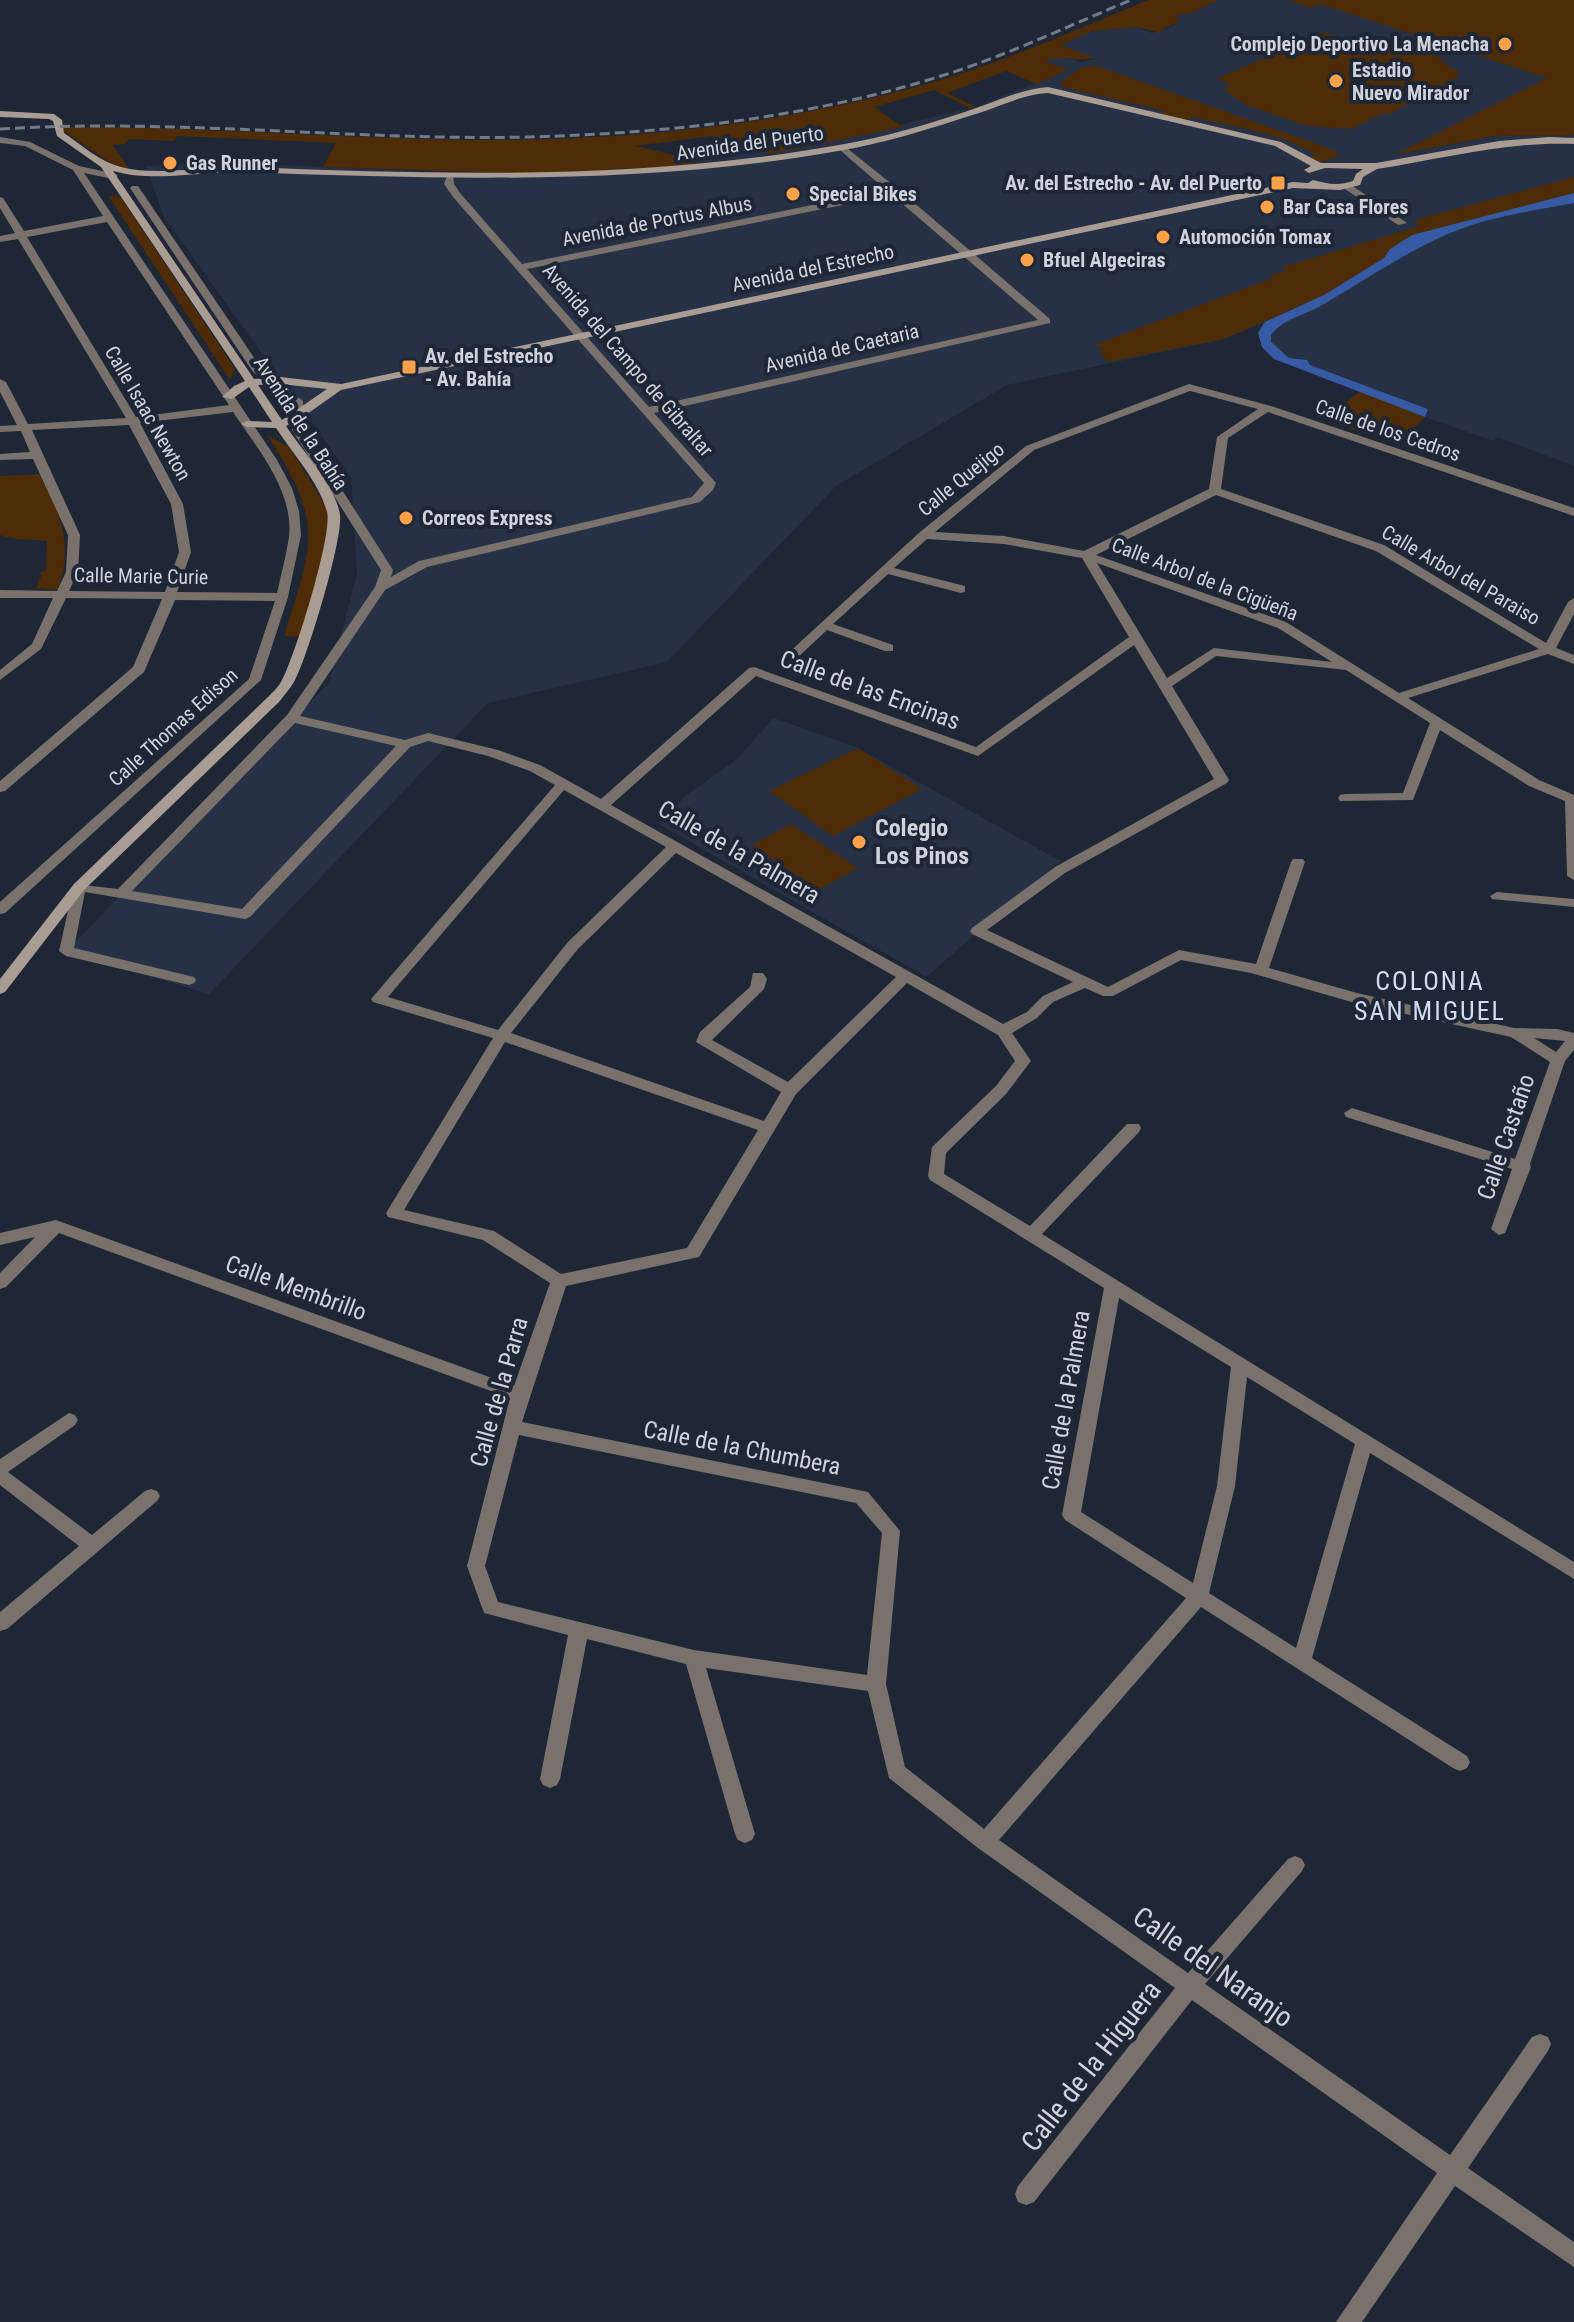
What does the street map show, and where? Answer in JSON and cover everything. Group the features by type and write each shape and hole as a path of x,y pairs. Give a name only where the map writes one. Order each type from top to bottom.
{"street":[{"name":"Avenida del Puerto","path":"166,174 216,168 450,178 631,176 727,167 843,148 977,112 1032,91 1048,90 1278,144 1318,166"},
{"name":"Avenida de la Bahía","path":"0,114 51,116 57,120 60,134 104,165 122,185 257,370 297,401 298,430 381,557"},
{"path":"0,140 27,144 78,171 122,185 166,174"},
{"path":"1318,166 1373,167 1513,141 1574,141"},
{"path":"843,148 968,254"},
{"path":"104,165 142,179 122,185"},
{"name":"Avenida del Estrecho","path":"1293,185 1318,166"},
{"path":"1343,167 1359,176"},
{"path":"1373,167 1348,187 1402,223"},
{"name":"Calle Thomas Edison","path":"0,910 255,680 282,597 295,535 293,511 286,488 247,424 78,171"},
{"path":"99,200 122,185 132,174 166,174"},
{"path":"1306,174 1308,180 1322,186"},
{"name":"Avenida del Campo de Gibraltar","path":"381,587 423,564 702,496 710,483 456,195 449,184 450,178"},
{"name":"Avenida de la Bahía","path":"0,989 79,887 274,699 293,672 335,524 325,492 122,185"},
{"name":"Avenida del Estrecho","path":"341,387 1293,185 1348,187"},
{"name":"Avenida de Portus Albus","path":"520,267 895,191"},
{"name":"Calle Isaac Newton","path":"0,200 133,421 177,504 185,552 139,669 0,788"},
{"path":"0,239 110,218"},
{"name":"Avenida de Caetaria","path":"646,411 1046,321 968,254"},
{"path":"257,370 270,377 309,385"},
{"path":"0,429 133,421 231,402 233,390 250,381 341,387"},
{"path":"0,382 25,428 74,535 72,572 37,646 0,676"},
{"path":"247,424 281,426 341,387"},
{"name":"Calle de los Cedros","path":"1189,387 1267,408 1574,512"},
{"name":"Calle Quejigo","path":"791,656 924,535 1030,448 1189,387"},
{"path":"1267,408 1223,437 1215,491 1086,555 1222,780 1060,870 977,931 1108,993 1179,955 1261,971 1355,998 1514,1033 1557,1034 1574,1039 1558,1060 1514,1033"},
{"path":"0,457 37,455"},
{"name":"Calle Arbol del Paraiso","path":"1215,491 1380,548 1549,650 1574,660"},
{"name":"Calle Arbol de la Cigüeña","path":"924,535 1004,540 1086,555 1282,625 1534,783 1573,800"},
{"path":"123,892 292,718 381,587 387,570 381,557"},
{"name":"Avenida del Campo de Gibraltar","path":"381,557 423,564"},
{"path":"886,570 961,589"},
{"name":"Calle Marie Curie","path":"0,594 282,597"},
{"path":"1399,697 1549,650 1574,602"},
{"path":"827,626 889,648"},
{"name":"Calle de las Encinas","path":"603,805 754,671 978,752 1136,638"},
{"path":"1164,685 1214,652 1351,668"},
{"name":"Calle de la Palmera","path":"292,718 405,744 428,737 480,750 564,782 1003,1031 1023,1061 1001,1090 938,1151 936,1176 1574,1571"},
{"path":"1345,798 1408,797 1437,721"},
{"path":"189,980 66,951 79,887 245,914 405,744"},
{"path":"564,782 378,999 503,1036 769,1128"},
{"path":"1573,800 1574,876"},
{"path":"676,846 558,962 503,1036 449,1117 394,1213 488,1235 559,1281 693,1253 790,1090 905,977"},
{"path":"1261,971 1298,862"},
{"path":"1497,896 1574,903"},
{"path":"758,976 757,989 705,1036 704,1042 790,1090"},
{"path":"1003,1031 1032,1015 1048,999 1086,982"},
{"name":"Calle Castaño","path":"1499,1229 1558,1060"},
{"path":"1352,1113 1523,1167"},
{"path":"1030,1236 1133,1128"},
{"path":"0,1239 56,1226"},
{"path":"0,1283 56,1226"},
{"name":"Calle Membrillo","path":"56,1226 520,1395"},
{"name":"Calle de la Parra","path":"559,1281 520,1395 476,1566 491,1608 694,1658 876,1684"},
{"name":"Calle de la Palmera","path":"1113,1287 1071,1515 1460,1762"},
{"path":"985,1842 1199,1596 1226,1486 1240,1366"},
{"path":"0,1468 69,1420"},
{"name":"Calle de la Chumbera","path":"512,1427 862,1497 891,1531 876,1684"},
{"path":"1302,1661 1364,1442"},
{"path":"0,1475 92,1545"},
{"path":"0,1623 151,1496"},
{"path":"550,1779 579,1629"},
{"path":"694,1658 745,1834"},
{"name":"Calle del Naranjo","path":"876,1684 896,1772 985,1842 1574,2256"},
{"name":"Calle de la Higuera","path":"1026,2194 1190,1986 1295,1865"},
{"path":"1348,2322 1540,2044"}],"shaded area":[{"path":"1148,0 1218,0 1189,14 1177,14 1179,22 1164,28 1161,33 1137,27 1092,31 1061,45 1095,58 1045,61 1068,70 1036,84 1006,71 947,93 976,107 969,108 934,90 874,107 903,127 769,154 711,136 636,146 690,159 691,165 540,174 323,167 336,143 177,136 174,141 129,139 125,144 113,145 129,169 112,164 64,131 63,127 491,140 603,137 706,128 808,112 957,75"},
{"path":"1218,0 1545,0 1574,65 1396,155 1495,136 1574,135 1574,466 1498,437 1493,441 1425,417 1428,409 1336,374 1329,379 1274,359 1262,347 1258,333 1263,323 1224,339 1007,385 836,486 667,662 488,703 209,994 66,951 329,683 357,573 351,477 164,217 146,166 217,162 455,173 626,168 818,144 976,107 1068,70 1044,61 1061,55 1080,62 1094,59 1059,45 1092,31 1137,27 1152,33 1175,25 1177,14 1195,11"},
{"name":"Complejo Deportivo La Menacha","path":"1288,0 1574,0 1574,135 1495,136 1394,155 1547,78 1320,4 1312,8"},
{"name":"Estadio Nuevo Mirador","path":"1321,32 1349,37 1385,37 1403,42 1445,60 1441,62 1459,72 1459,76 1388,115 1383,113 1351,129 1307,126 1246,105 1224,90 1230,84 1217,79"},
{"path":"1097,66 1334,150 1339,156 1320,162 1310,157 1316,155 1302,147 1272,136 1191,117 1188,120 1162,114 1164,111 1063,87 1061,82 1082,67"},
{"path":"1574,177 1574,193 1412,235 1390,249 1384,258 1324,295 1224,339 1108,362 1099,352 1104,349 1094,345 1273,278 1270,275 1285,271 1283,267 1414,228 1419,225 1415,220"},
{"path":"115,195 122,199 235,369 230,380 109,197"},
{"path":"1360,391 1425,417 1398,444 1324,420"},
{"path":"267,435 289,447 327,508 329,537 301,637 284,636 307,554 305,512 298,490"},
{"path":"39,474 63,530 65,559 57,590 36,588 42,574 38,573 46,570 47,541 0,535 0,476"},
{"name":"Colegio Los Pinos","path":"774,718 858,748 1060,861 926,977 659,824 685,796 735,761"},
{"path":"858,748 922,789 833,836 769,791"},
{"path":"791,824 858,868 818,890 752,845"}],"water":[{"path":"1574,193 1574,203 1494,219 1432,241 1289,321 1271,335 1271,342 1289,358 1307,360 1310,365 1428,409 1425,417 1274,359 1262,347 1258,333 1265,322 1324,295 1384,258 1390,249 1412,235"}],"railway":[{"path":"0,129 133,126 397,136 530,137 686,127 789,113 891,91 989,59 1131,0"}],"place":[{"name":"Complejo Deportivo La Menacha","path":"1505,44"},
{"name":"Estadio Nuevo Mirador","path":"1336,81"},
{"name":"Gas Runner","path":"170,163"},
{"name":"Av. del Estrecho - Av. del Puerto","path":"1278,183"},
{"name":"Special Bikes","path":"793,194"},
{"name":"Bar Casa Flores","path":"1267,207"},
{"name":"Automoción Tomax","path":"1163,237"},
{"name":"Bfuel Algeciras","path":"1027,260"},
{"name":"Av. del Estrecho - Av. Bahía","path":"409,367"},
{"name":"Correos Express","path":"406,518"},
{"name":"Colegio Los Pinos","path":"859,842"}],"district":[{"name":"COLONIA SAN MIGUEL","path":"1430,996"}]}
